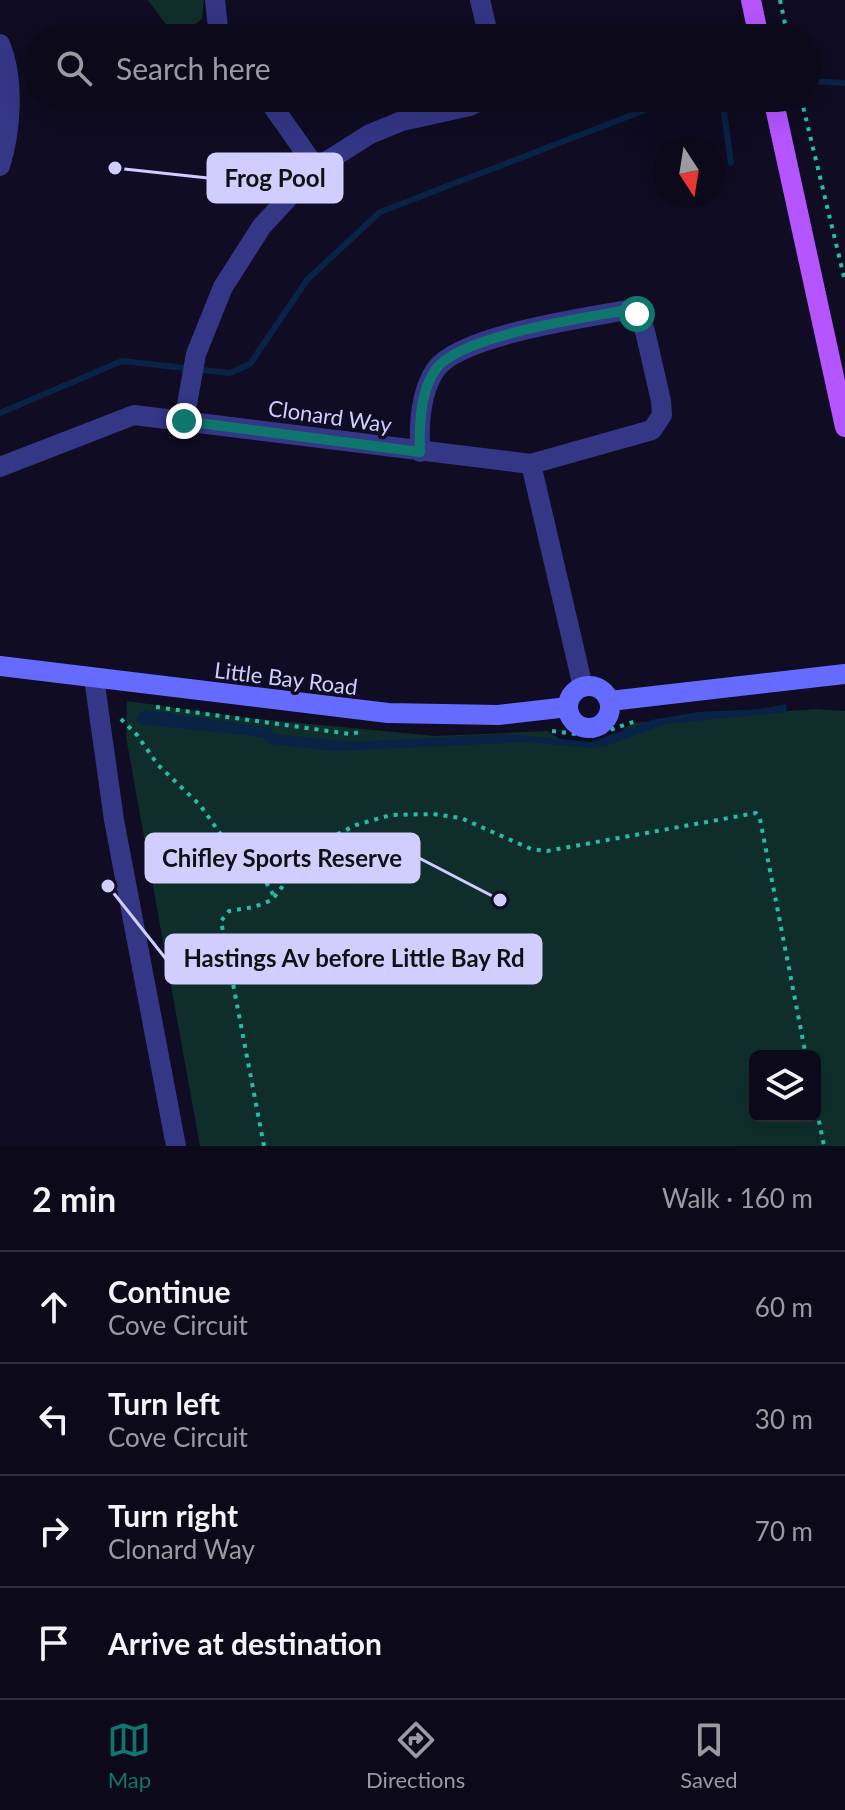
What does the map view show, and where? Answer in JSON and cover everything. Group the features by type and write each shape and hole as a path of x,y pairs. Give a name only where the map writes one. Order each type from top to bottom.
{"main road":[{"path":"751,0 756,24"},
{"path":"776,112 845,427"}],"street":[{"path":"215,0 218,24"},
{"path":"480,0 486,24"},
{"path":"0,44 9,84 6,146 0,166"},
{"path":"277,112 316,168"},
{"path":"184,421 196,354 223,287 262,226 316,168 370,134 391,125 445,112"},
{"path":"420,452 419,426 424,399 437,368 456,353 500,337 550,325 627,310 637,314 645,331 661,401 662,415 652,430 531,464 583,687"},
{"name":"Clonard Way","path":"0,467 134,415 531,464"},
{"name":"Little Bay Road","path":"0,666 388,713 498,715 568,707"},
{"path":"610,701 845,674"},
{"path":"94,678 114,820 176,1146"},
{"path":"583,687 597,687 610,701 610,715 596,728 577,725 569,714 572,695 583,687"}],"path":[{"path":"780,0 785,24"},
{"path":"804,112 845,281"},
{"path":"152,704 159,709 350,734 371,728"},
{"path":"116,723 118,714 158,765 200,805 227,843 261,873 275,898"},
{"path":"549,731 592,736 644,718"},
{"path":"264,1146 221,921 229,911 254,907 275,898 296,869 326,840 356,825 391,815 433,814 461,818 531,849 547,851 753,812 760,819 805,1050"},
{"path":"819,1122 824,1146"}],"green space":[{"path":"148,0 204,0 202,19 195,24 166,24"},
{"path":"127,701 249,718 435,736 547,731 568,744 610,742 631,723 816,709 845,711 845,1146 200,1146 126,737"}],"water":[{"path":"786,704 787,712 665,724 606,746 589,748 529,742 334,751 270,744 262,737 140,724 136,720 146,710 270,728 274,734 353,742 506,734 591,742 651,720 698,712 759,709"}],"waterway":[{"path":"821,82 845,83"},
{"path":"0,413 122,361 230,373 250,364 307,280 380,212 640,112"},
{"path":"724,112 731,163"}],"place":[{"name":"Frog Pool","path":"115,168"},
{"name":"Hastings Av before Little Bay Rd","path":"108,886"},
{"name":"Chifley Sports Reserve","path":"500,900"}],"route":[{"path":"184,421 420,452 419,426 424,399 437,368 456,353 500,337 550,325 627,310 637,314"}]}
